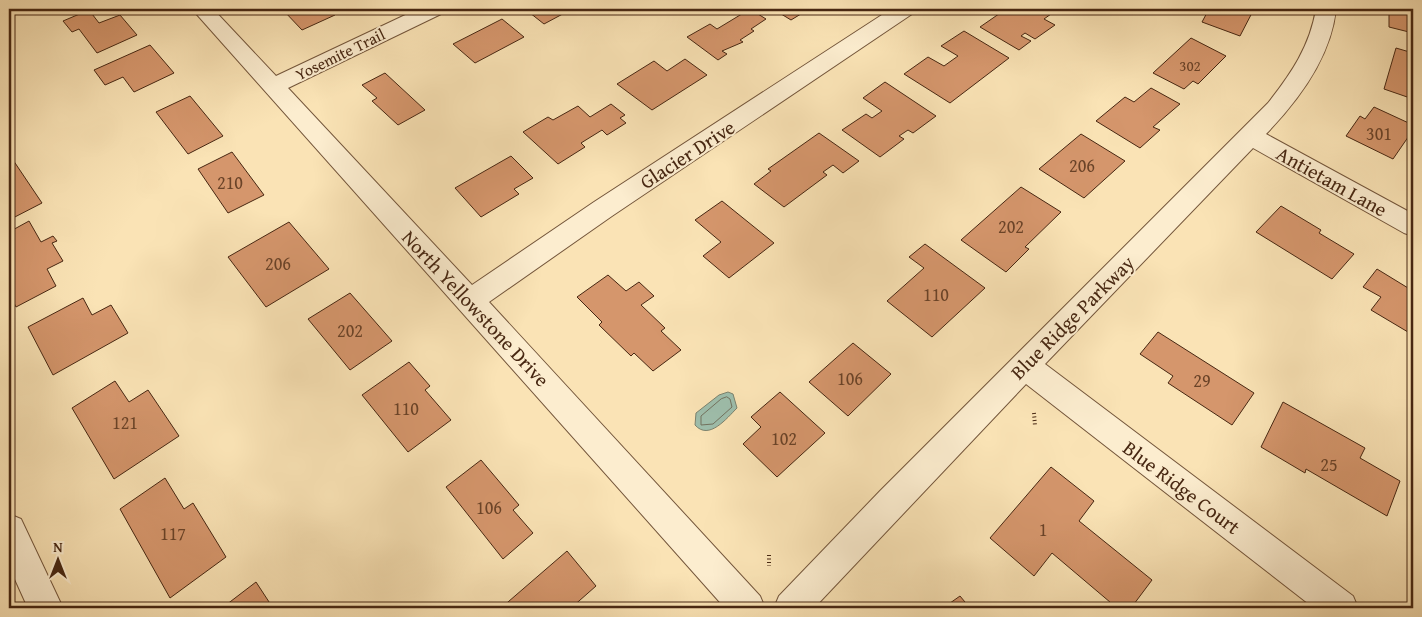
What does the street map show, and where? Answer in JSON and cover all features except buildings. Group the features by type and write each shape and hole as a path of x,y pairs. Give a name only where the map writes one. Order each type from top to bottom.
{"street":[{"name":"North Yellowstone Drive","path":"202,9 748,608"},
{"name":"Yosemite Trail","path":"274,86 434,9"},
{"name":"Glacier Drive","path":"470,301 603,209 905,9"},
{"name":"Blue Ridge Parkway","path":"791,608 1024,365 1276,109 1300,77 1322,32 1326,9"},
{"name":"Antietam Lane","path":"1251,136 1413,226"},
{"name":"Blue Ridge Court","path":"1024,365 1341,608"},
{"path":"9,530 46,608"}],"path":[{"path":"1034,413 1035,426"},
{"path":"769,555 769,566"}],"water":[{"path":"728,392 733,394 737,408 728,417 712,429 700,429 695,425 696,413 719,395"}]}
